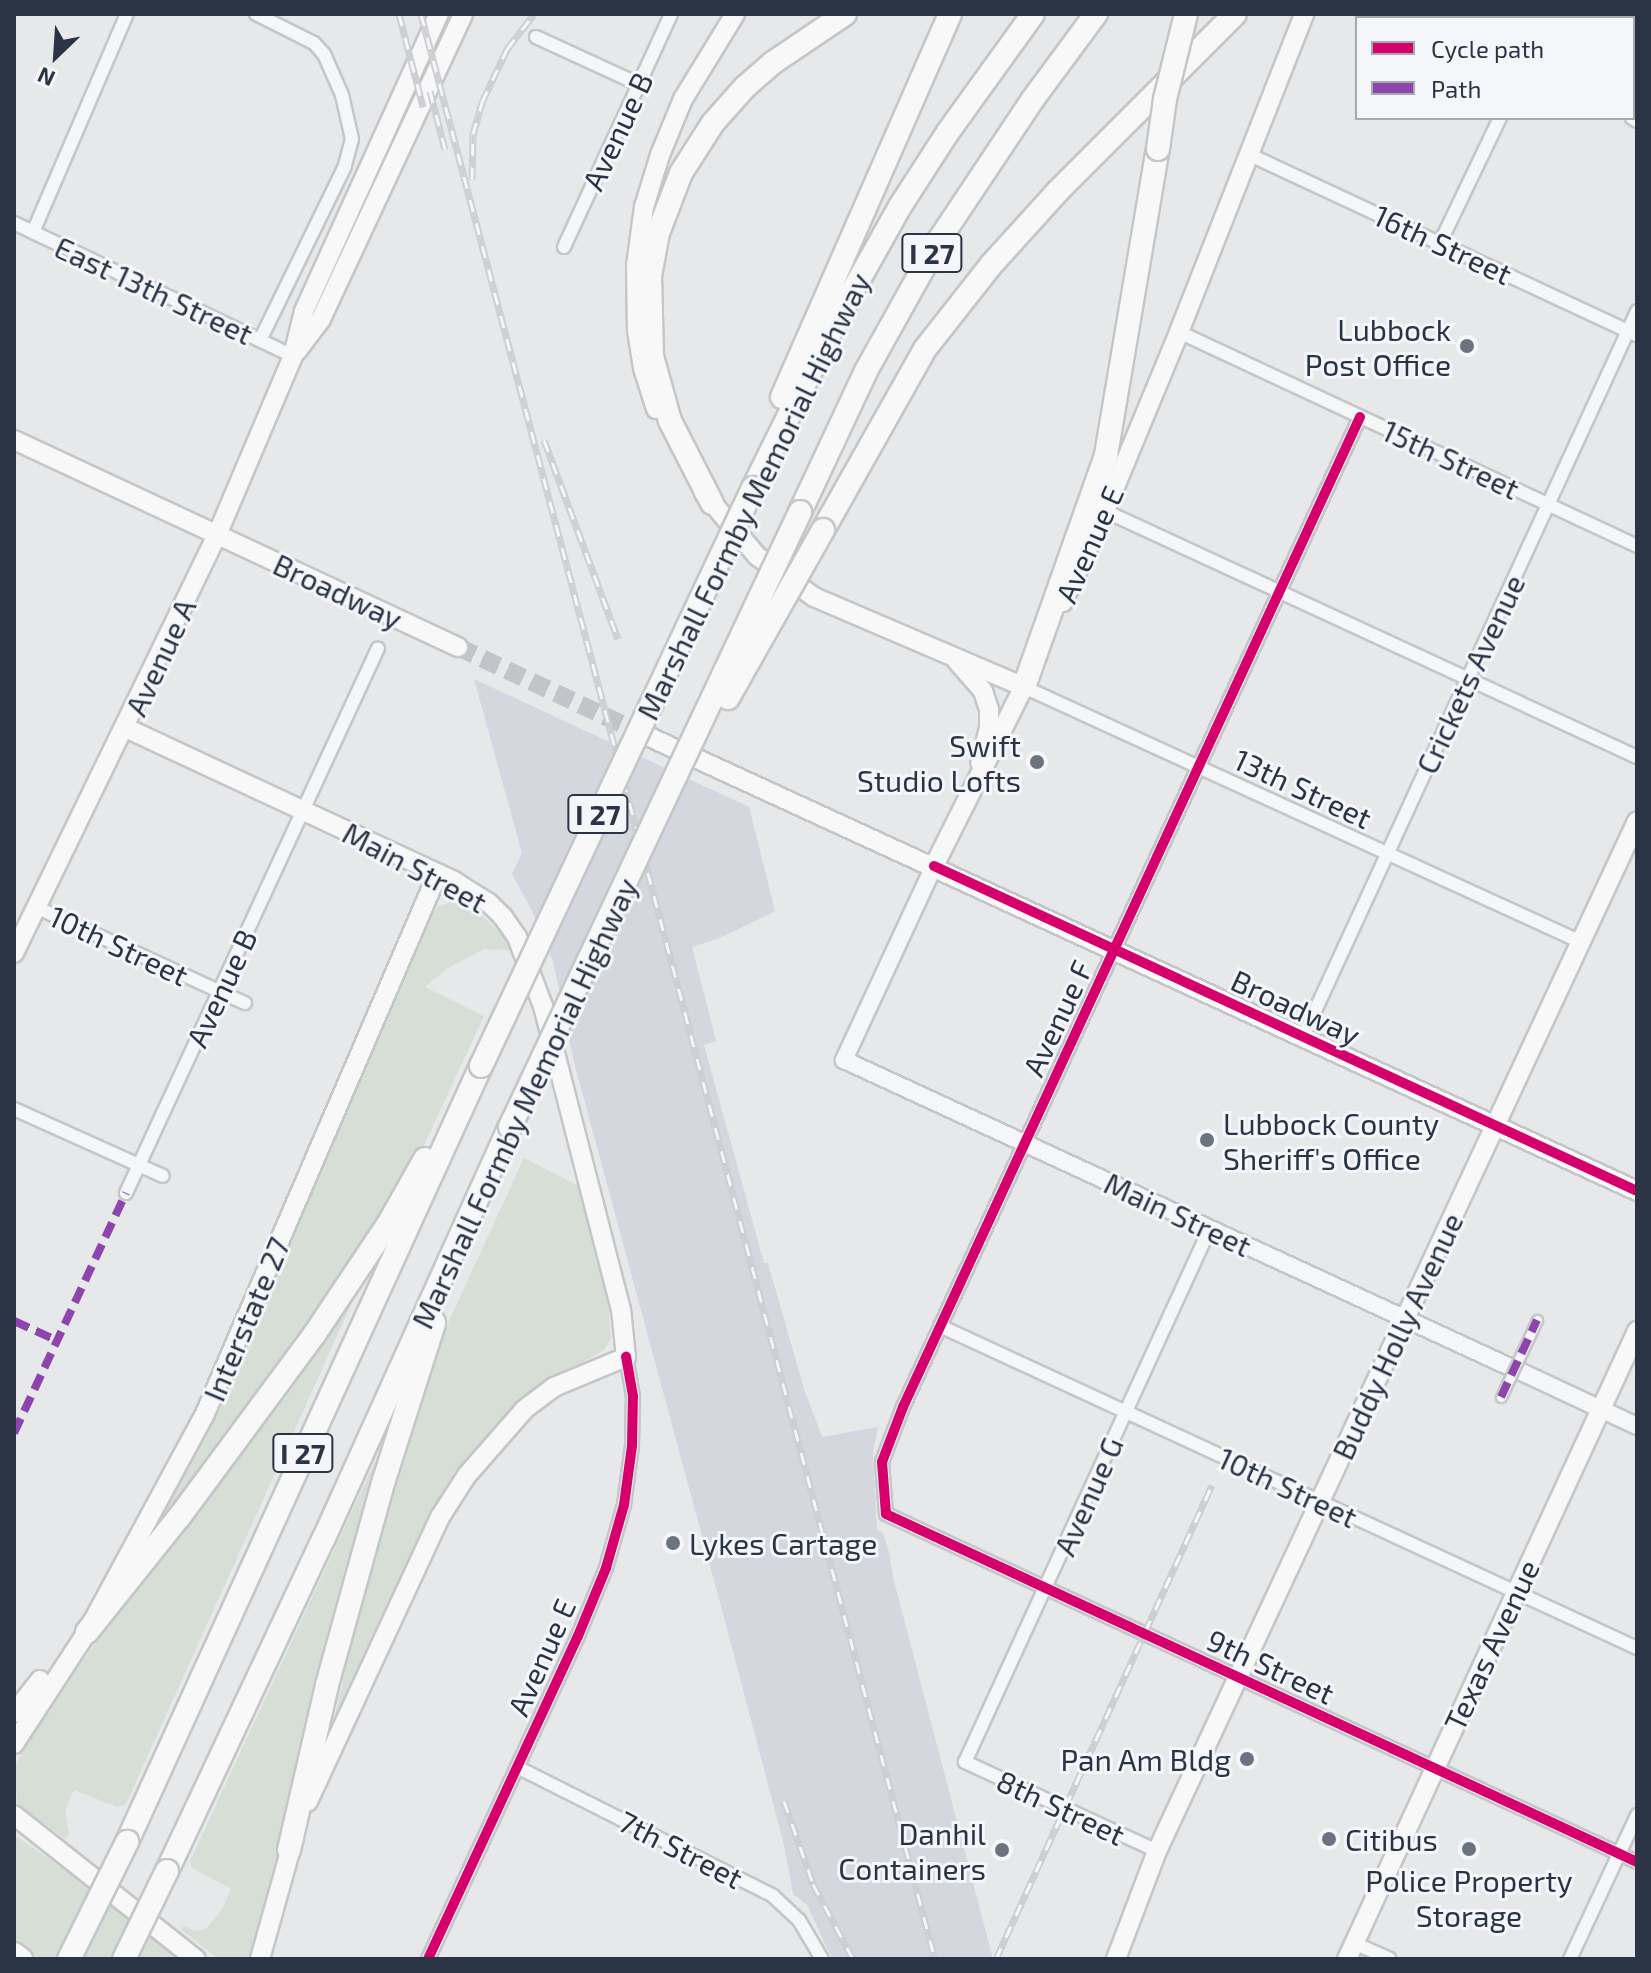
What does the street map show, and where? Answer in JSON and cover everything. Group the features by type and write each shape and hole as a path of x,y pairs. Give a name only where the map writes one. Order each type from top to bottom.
{"highway":[{"path":"712,503 670,421 652,356 650,276 658,233 681,173 713,123 745,87 774,62 845,14"},
{"path":"749,484 950,14"},
{"name":"Marshall Formby Memorial Highway","path":"69,1959 127,1842 481,1066 716,562 749,484 899,208 948,132 1033,14"},
{"name":"Marshall Formby Memorial Highway","path":"124,1959 324,1538 510,1127 866,371 939,240 1033,99 1096,14"},
{"path":"1024,687 1106,455 1165,99 1186,14"},
{"path":"662,809 700,748 925,349 991,265 1058,191 1235,14"},
{"path":"87,1632 180,1516 335,1307 390,1221 448,1115 481,1066"},
{"path":"289,1850 327,1685 384,1480 466,1222"},
{"path":"14,1954 21,1959"}],"main road":[{"name":"Avenue A","path":"14,953 126,728 217,535 293,356 304,311 439,14"},
{"name":"Avenue A","path":"293,356 321,319 463,14"},
{"path":"712,503 676,454 660,421 643,368 637,330 636,266 644,207 660,155 683,99 735,14"},
{"name":"Avenue E","path":"934,866 979,770 995,750 1105,511 1304,14"},
{"name":"Broadway","path":"14,440 458,647"},
{"name":"13th Street","path":"712,503 737,536 779,575 814,597 1024,687"},
{"path":"946,651 977,683 989,709 989,728 979,770"},
{"name":"Main Street","path":"126,728 438,873 489,903 517,937 543,1006 621,1309 626,1357"},
{"name":"Broadway","path":"643,734 1637,1191"},
{"name":"Buddy Holly Avenue","path":"1105,1959 1637,821"},
{"name":"Interstate 27","path":"14,1744 87,1632 204,1416 438,873"},
{"name":"Texas Avenue","path":"1351,1951 1637,1331"},
{"path":"260,1959 289,1850 315,1783 440,1517 467,1475 524,1410 554,1387 626,1357"},
{"path":"14,1713 39,1681 65,1662"},
{"path":"14,1815 196,1959"},
{"name":"Buddy Holly Avenue","path":"1116,1959 1157,1851"},
{"path":"270,1959 274,1913"}],"street":[{"path":"33,232 127,14"},
{"path":"256,14 314,43 324,54 342,95 352,139 345,166 260,340"},
{"name":"Avenue B","path":"564,247 671,14"},
{"path":"536,37 638,84"},
{"path":"1440,243 1499,120"},
{"name":"16th Street","path":"1248,154 1632,332"},
{"name":"East 13th Street","path":"14,223 293,356"},
{"name":"Crickets Avenue","path":"1303,1037 1548,504 1632,332 1637,311"},
{"name":"15th Street","path":"1179,332 1637,546"},
{"name":"Avenue F","path":"886,1514 882,1462 940,1326 1360,417"},
{"path":"1105,511 1637,757"},
{"name":"Avenue B","path":"126,1193 378,648"},
{"name":"13th Street","path":"1024,687 1581,942"},
{"name":"Avenue E","path":"844,1060 934,866"},
{"name":"10th Street","path":"36,907 245,1003"},
{"name":"Main Street","path":"844,1060 1637,1426"},
{"path":"14,1109 163,1176"},
{"name":"Avenue G","path":"965,1762 1210,1228"},
{"path":"1501,1397 1537,1320"},
{"name":"10th Street","path":"940,1326 1637,1648"},
{"name":"Avenue E","path":"428,1959 606,1568 624,1505 632,1446 633,1396 626,1357"},
{"name":"9th Street","path":"886,1514 1637,1862"},
{"name":"8th Street","path":"965,1762 1157,1851"},
{"name":"7th Street","path":"517,1767 773,1896 799,1920 822,1959"},
{"path":"1570,1959 1637,1815"},
{"path":"1351,1951 1390,1959"}],"shaded area":[{"path":"474,679 749,807 775,911 720,938 692,947 716,1041 704,1045 764,1263 768,1263 804,1389 822,1437 878,1427 873,1452 877,1529 883,1533 888,1548 993,1959 832,1959 807,1905 793,1894 784,1845 574,1062 553,961 512,874 522,853"},
{"path":"454,901 479,913 503,936 510,950 484,949 448,968 425,987 484,1016 425,1143 360,1254 168,1511 165,1508 218,1403 425,918 439,906"},
{"path":"524,1158 579,1186 608,1300 611,1339 604,1350 554,1379 510,1414 467,1461 341,1716 335,1714 381,1519 431,1360"},
{"path":"346,1302 350,1307 126,1804 117,1807 74,1790 65,1810 69,1834 65,1839 17,1803 14,1766 59,1695 143,1576"},
{"path":"375,1462 382,1467 312,1714 252,1959 218,1959 181,1929 184,1926 195,1931 206,1929 221,1911 231,1889 192,1868 190,1861"},
{"path":"14,1835 74,1876 178,1959 35,1959 14,1943"}],"tunnel":[{"path":"458,647 643,734"}],"railway":[{"path":"399,14 423,107"},
{"path":"421,14 935,1959"},
{"path":"472,179 473,134 482,102 507,49 534,14"},
{"path":"430,91 445,149"},
{"path":"544,440 618,639"},
{"path":"996,1959 1212,1485"},
{"path":"784,1801 813,1884 853,1959"}],"marked path":[{"path":"14,1433 126,1193"},
{"path":"1501,1397 1537,1320"},
{"path":"14,1321 58,1341"}],"cycle path":[{"path":"1360,417 903,1407 882,1462 886,1514 1637,1862"},
{"path":"934,866 1637,1191"},
{"path":"428,1959 578,1636 606,1568 624,1505 632,1446 633,1396 626,1357"}],"place":[{"name":"Lubbock Post Office","path":"1467,346"},
{"name":"Swift Studio Lofts","path":"1037,762"},
{"name":"Lubbock County Sheriff's Office","path":"1207,1140"},
{"name":"Lykes Cartage","path":"673,1543"},
{"name":"Pan Am Bldg","path":"1247,1759"},
{"name":"Citibus","path":"1329,1839"},
{"name":"Police Property Storage","path":"1469,1849"},
{"name":"Danhil Containers","path":"1002,1850"}]}
